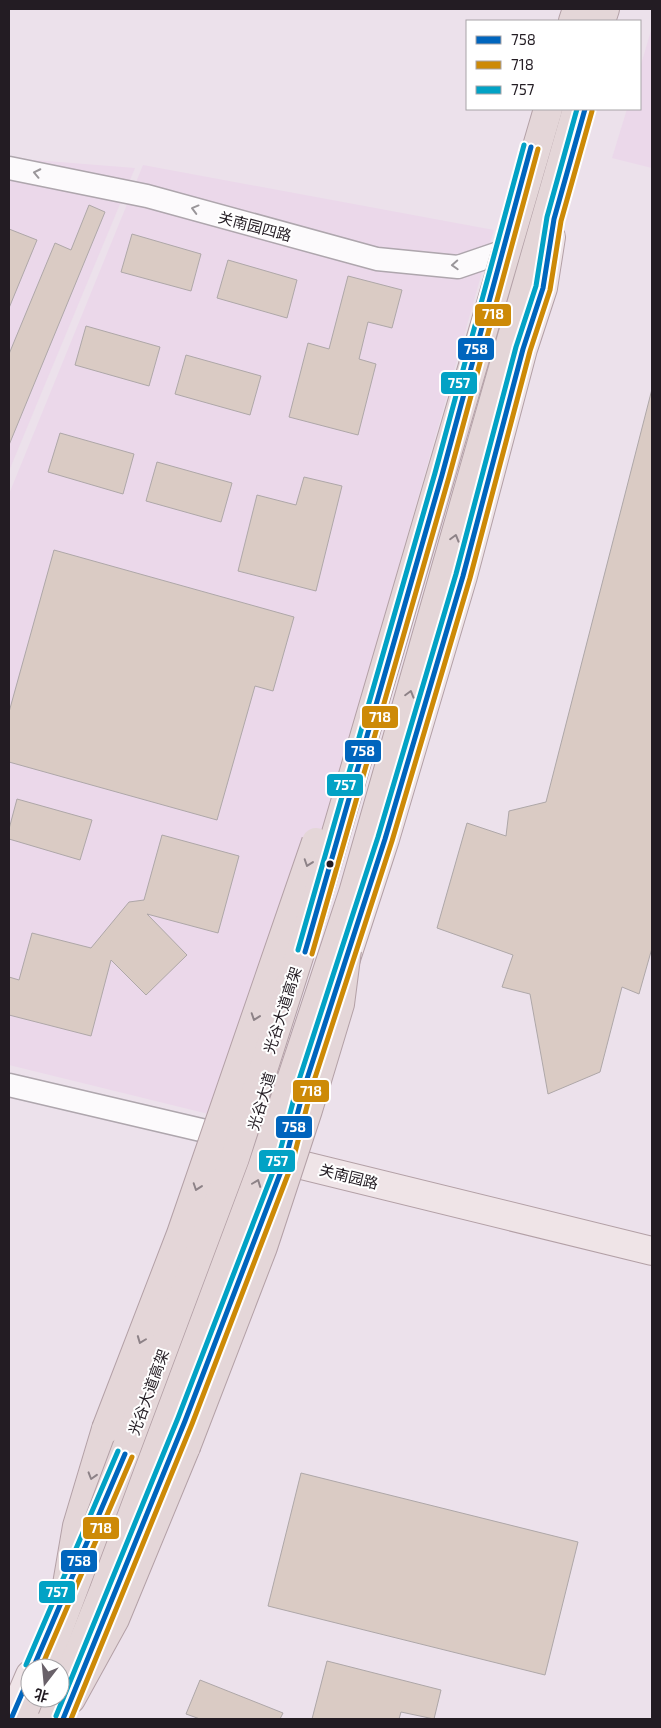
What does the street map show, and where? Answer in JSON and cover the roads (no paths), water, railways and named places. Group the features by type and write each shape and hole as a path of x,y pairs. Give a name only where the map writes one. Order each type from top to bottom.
{"highway":[{"name":"光谷大道高架","path":"48,1658 235,1158 307,932 548,110"},
{"name":"光谷大道高架","path":"52,1719 104,1590 262,1168 356,883 577,110"},
{"path":"66,1592 77,1526 106,1429 181,1234 312,849 358,756"},
{"path":"67,1709 115,1618 186,1447 263,1247 340,1004 356,883"}],"main road":[{"name":"光谷大道","path":"37,1658 148,1399 230,1196 249,1141 417,566 542,110"},
{"path":"67,1709 185,1421 286,1155 305,1084 386,838 463,576 523,349 543,288 554,219 586,110"},
{"name":"关南园路","path":"249,1141 286,1155 652,1251"},
{"name":"关南园路","path":"286,1155 652,1239"},
{"path":"11,1719 20,1698"}],"street":[{"name":"关南园四路","path":"9,168 147,196 378,259 458,266 502,252"},
{"path":"9,1085 249,1141"}]}
